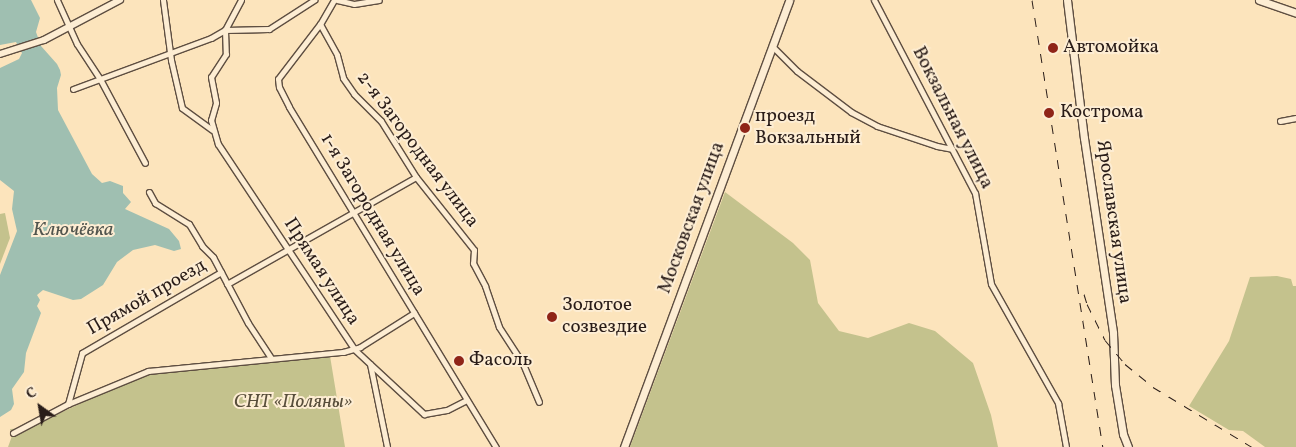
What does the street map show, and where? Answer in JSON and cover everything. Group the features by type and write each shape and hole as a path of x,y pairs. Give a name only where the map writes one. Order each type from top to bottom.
{"main road":[{"name":"Московская улица","path":"624,447 789,0"},
{"name":"Ярославская улица","path":"1068,0 1084,138 1113,333 1115,385 1128,447"},
{"path":"1259,0 1296,13"}],"street":[{"path":"57,0 78,44 100,79 145,163"},
{"path":"0,54 44,40 120,0"},
{"path":"163,0 170,52 182,108 212,130"},
{"path":"212,130 211,120 216,103 211,77 226,54 225,30 241,0"},
{"path":"73,89 211,38 225,30 269,29 314,0"},
{"path":"335,0 354,4 379,0"},
{"name":"1-я Загородная улица","path":"335,0 320,24 278,79 279,87 288,107 496,447"},
{"name":"Вокзальная улица","path":"874,0 978,200 991,284 1058,403 1066,447"},
{"name":"2-я Загородная улица","path":"320,24 337,55 343,78 354,94 381,121 416,177 474,250 473,263 485,286 500,327 523,364 539,402"},
{"path":"772,46 797,70 851,112 877,126 936,146 952,149"},
{"path":"1280,121 1296,118"},
{"name":"Прямая улица","path":"212,130 218,144 354,349 424,414 447,410 467,400"},
{"path":"227,284 354,214 416,177"},
{"name":"Прямой проезд","path":"149,192 155,203 189,224 202,246 213,256 227,284 271,358"},
{"name":"Прямой проезд","path":"68,404 82,353 221,272"},
{"path":"13,433 68,404 148,371 336,353 354,349 414,313"},
{"path":"369,363 387,447"}],"green space":[{"path":"725,192 793,243 810,260 818,303 839,331 868,338 909,323 935,331 973,363 991,415 998,447 630,447"},
{"path":"5,213 10,238 0,264 0,214"},
{"path":"1277,276 1291,279 1293,286 1296,286 1296,447 1265,447 1243,431 1229,430 1189,406 1229,341 1250,277"},
{"name":"СНТ «Поляны»","path":"330,356 345,447 8,447 12,436 10,429 28,428 151,372"}],"water":[{"name":"Ключёвка","path":"0,0 31,0 40,18 36,32 41,46 60,70 61,75 57,88 58,110 92,174 102,183 110,181 123,186 123,193 131,202 125,209 169,229 179,241 181,249 174,251 155,245 133,250 117,262 103,285 81,299 73,300 43,290 37,295 40,300 37,306 41,313 26,353 24,372 12,389 14,404 11,410 0,417 0,275 17,231 12,209 14,191 0,180 0,68 19,59 22,53 16,42 0,45"}],"railway":[{"path":"1032,0 1103,447"},
{"path":"1084,294 1105,340 1125,364 1153,387 1252,447"}],"place":[{"name":"Автомойка","path":"1053,48"},
{"name":"Кострома","path":"1049,113"},
{"name":"проезд Вокзальный","path":"745,128"},
{"name":"Золотое созвездие","path":"552,317"},
{"name":"Фасоль","path":"459,361"}]}
